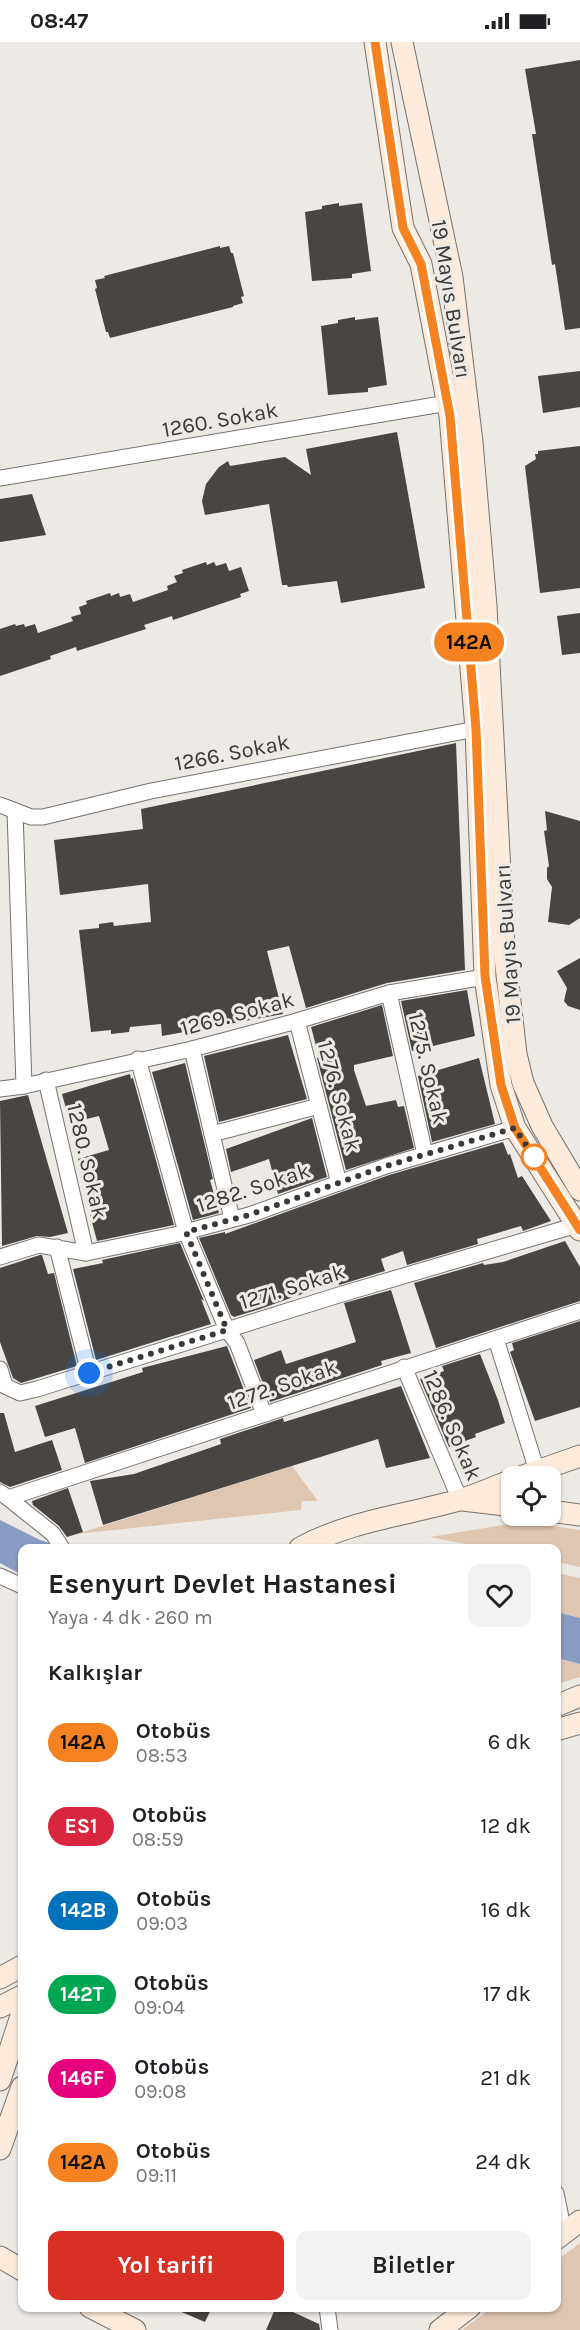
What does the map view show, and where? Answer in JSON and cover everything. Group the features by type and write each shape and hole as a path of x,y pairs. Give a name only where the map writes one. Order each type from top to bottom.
{"main road":[{"name":"19 Mayıs Bulvarı","path":"375,42 403,228 421,264 448,403 476,729 485,976 501,1085 515,1128 578,1227"},
{"name":"19 Mayıs Bulvarı","path":"402,42 452,277 472,442 487,618 504,948 516,1054 523,1083 542,1126 580,1190"},
{"path":"551,1466 580,1456"},
{"path":"308,1544 319,1538 408,1511 460,1500 501,1484"},
{"path":"460,1500 501,1505"},
{"path":"561,1512 580,1515"},
{"path":"561,1704 580,1696"},
{"path":"561,1729 580,1723"},
{"path":"0,1978 18,1968"},
{"path":"0,2007 18,1998"},
{"path":"0,2079 18,2025"},
{"path":"0,2053 2,2057 0,2079"},
{"path":"0,2149 18,2098"},
{"path":"0,2257 18,2268"},
{"path":"102,2312 135,2330"},
{"path":"440,2330 460,2312"}],"street":[{"name":"1260. Sokak","path":"0,478 448,403"},
{"name":"1266. Sokak","path":"0,805 31,817 43,817 151,790 476,729"},
{"path":"15,811 24,1086"},
{"name":"1269. Sokak","path":"0,1089 24,1086 138,1059 192,1049 389,993 485,976"},
{"name":"1275. Sokak","path":"389,993 425,1154"},
{"name":"1276. Sokak","path":"297,1021 339,1183"},
{"path":"192,1049 232,1219"},
{"path":"138,1059 186,1232 227,1330 237,1343 264,1414"},
{"name":"1280. Sokak","path":"46,1080 86,1253"},
{"path":"212,1134 319,1106"},
{"name":"1282. Sokak","path":"0,1257 39,1245 86,1253 186,1232 232,1219 425,1154 515,1128"},
{"name":"1271. Sokak","path":"0,1369 5,1386 20,1393 578,1227"},
{"path":"57,1247 89,1373"},
{"name":"1272. Sokak","path":"4,1495 264,1414 580,1311"},
{"path":"496,1339 528,1466"},
{"name":"1286. Sokak","path":"404,1367 460,1500"},
{"path":"4,1495 53,1534 59,1544"},
{"path":"0,1576 18,1584"},
{"path":"561,2210 567,2231"},
{"path":"328,2312 330,2330"}],"shaded area":[{"path":"292,1466 318,1501 302,1501 301,1510 77,1534"},
{"path":"501,1525 553,1526 580,1530 580,1567 561,1563 561,1544 465,1544 430,1537"},
{"path":"561,1574 580,1578 580,1618 561,1613"},
{"path":"561,1659 580,1664 580,1677 561,1683"},
{"path":"580,2243 580,2330 462,2330 486,2312 561,2312 561,2257"}],"water":[{"path":"0,1520 53,1544 18,1544 18,1573 0,1563"},
{"path":"561,1613 580,1618 580,1664 561,1659"}],"building":[{"path":"580,60 580,328 565,330 555,264 552,265 532,134 536,134 525,69"},
{"path":"339,203 339,206 362,203 371,271 352,274 352,278 312,281 305,212"},
{"path":"220,246 220,248 229,246 233,253 244,296 241,297 243,303 110,338 106,332 95,289 97,288 95,280"},
{"path":"355,317 355,320 378,317 387,385 368,388 368,392 328,395 321,326"},
{"path":"580,371 580,407 543,413 538,376"},
{"path":"397,432 425,588 341,603 337,581 288,587 282,585 269,504 205,515 202,501 206,484 219,467 228,461 230,466 285,457 311,475 306,449"},
{"path":"580,446 580,588 540,593 525,466 536,459 535,454 538,454 538,451"},
{"path":"32,494 46,535 0,542 0,499"},
{"path":"206,562 207,565 214,562 216,566 226,563 229,571 241,567 249,591 240,594 241,597 173,620 172,616 144,625 146,629 77,651 76,647 50,656 51,659 0,676 0,629 15,624 16,626 24,624 25,627 35,624 38,633 73,621 71,617 81,614 79,607 87,604 86,601 110,593 111,596 119,593 120,597 130,594 133,602 168,590 167,586 177,582 174,576 183,573 182,570"},
{"path":"580,613 580,653 562,655 557,616"},
{"path":"456,743 465,970 387,983 306,1008 289,946 267,951 283,1014 162,1036 161,1024 130,1027 129,1032 111,1034 111,1030 91,1032 79,930 99,928 99,924 113,922 114,926 151,922 148,884 60,895 54,840 143,829 141,809"},
{"path":"545,811 580,821 580,918 569,925 548,922 552,887 547,879 549,866 544,831 547,830"},
{"path":"580,958 580,1010 568,1006 564,1001 567,988 557,971"},
{"path":"467,990 475,1036 412,1051 401,1001"},
{"path":"382,1005 393,1056 354,1065 354,1070 366,1106 396,1100 398,1107 404,1106 414,1148 346,1170 311,1027"},
{"path":"288,1035 307,1099 219,1122 204,1056"},
{"path":"479,1058 495,1124 432,1142 418,1076"},
{"path":"185,1063 219,1213 193,1220 152,1072"},
{"path":"130,1074 174,1225 97,1241 88,1207 91,1206 78,1159 109,1150 99,1116 70,1123 62,1094"},
{"path":"28,1095 68,1233 50,1237 37,1236 2,1246 0,1101"},
{"path":"312,1118 327,1177 278,1194 269,1159 231,1172 226,1149"},
{"path":"503,1142 508,1155 510,1154 518,1178 522,1176 551,1221 523,1231 521,1226 477,1239 478,1244 407,1265 403,1251 381,1259 385,1271 339,1285 338,1281 260,1309 234,1317 231,1315 199,1238 225,1232 225,1234 389,1175"},
{"path":"565,1241 580,1267 580,1301 436,1348 414,1283 483,1263 484,1265 503,1262"},
{"path":"180,1243 211,1324 96,1360 73,1269 103,1263 102,1260"},
{"path":"42,1255 48,1274 54,1273 77,1366 21,1383 13,1378 0,1342 0,1268"},
{"path":"391,1290 411,1353 381,1361 382,1365 270,1402 254,1360 281,1350 286,1364 356,1342 344,1303"},
{"path":"580,1321 580,1407 535,1421 510,1352 514,1350 512,1343"},
{"path":"227,1346 251,1408 85,1463 75,1428 45,1437 35,1406 143,1372 142,1368"},
{"path":"480,1354 505,1423 449,1447 420,1379 444,1371 442,1366"},
{"path":"401,1386 430,1458 386,1468 378,1439 103,1525 90,1481 134,1474 221,1444 220,1439 283,1418 284,1422"},
{"path":"0,1413 4,1413 15,1452 52,1440 62,1470 10,1487 0,1482"},
{"path":"68,1488 83,1532 67,1537 59,1526 33,1505 32,1501"},
{"path":"182,2312 210,2312 205,2322"},
{"path":"274,2312 293,2312 319,2324 320,2330 266,2330"}],"bus line":[{"name":"142A","path":"375,42 403,228 421,264 450,416 476,729 485,976 501,1085 515,1128 580,1230"}],"route":[{"path":"89,1373 227,1330 186,1232 249,1215 386,1166 515,1128 535,1159 534,1157"}]}
